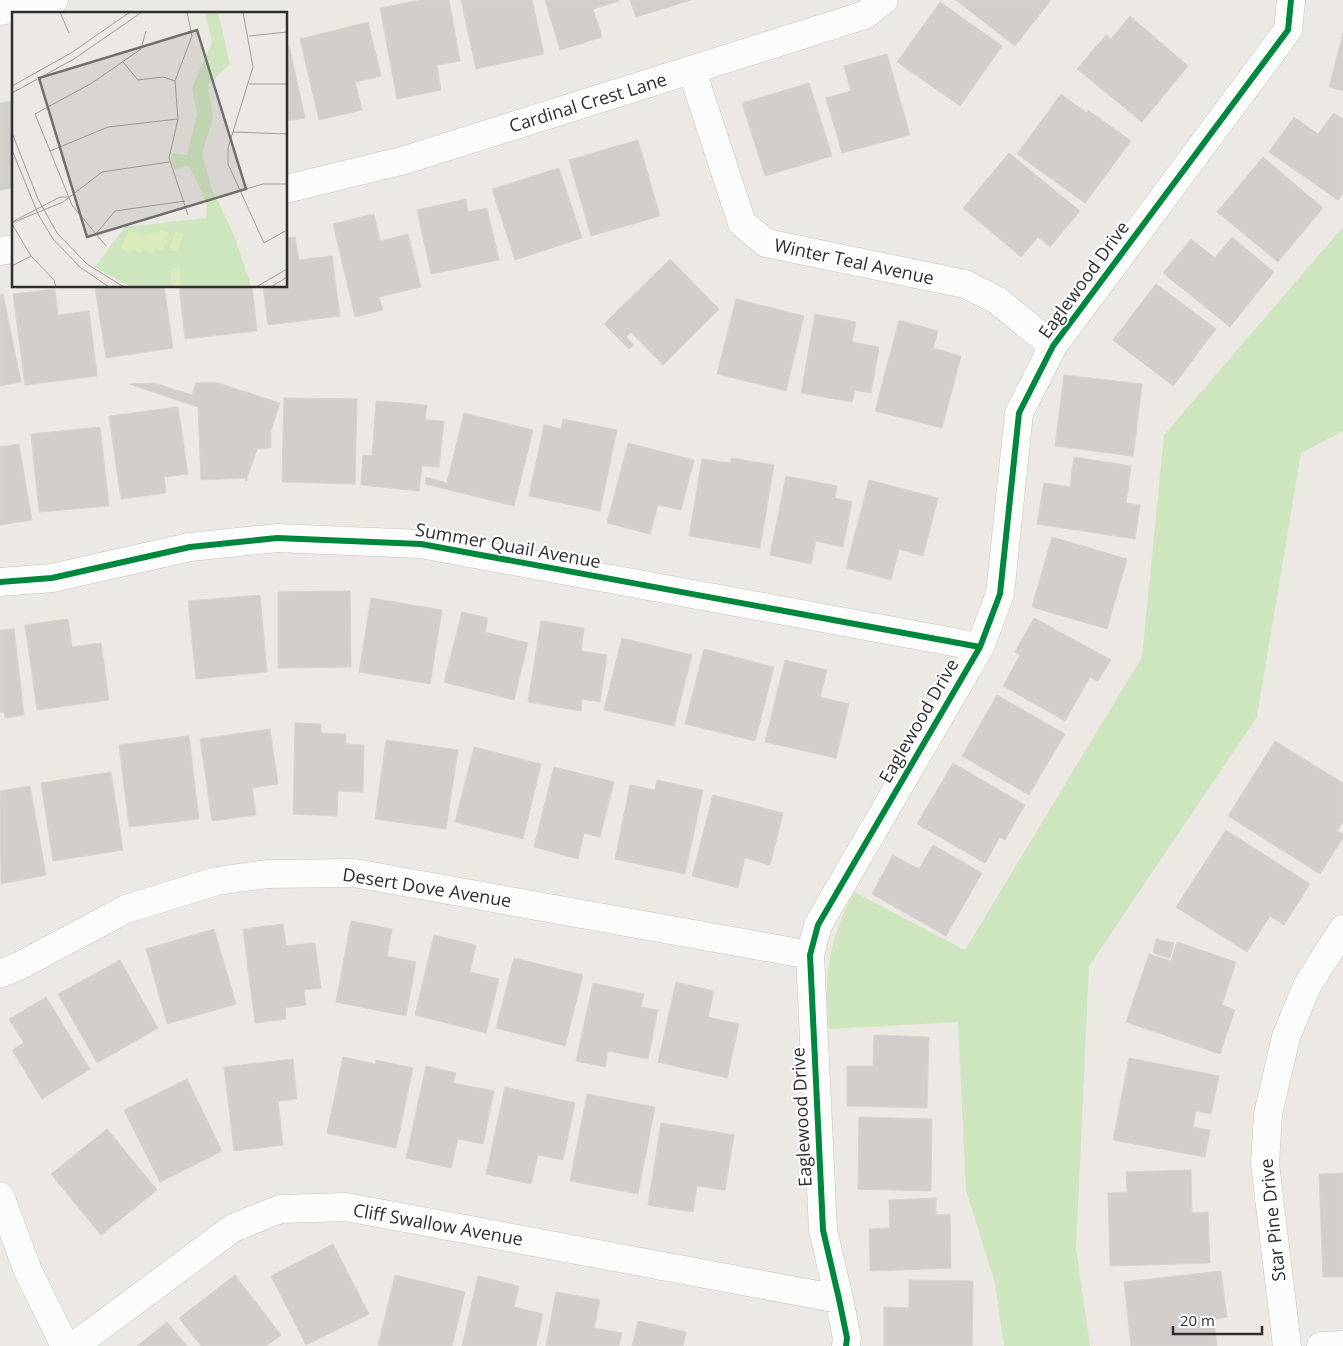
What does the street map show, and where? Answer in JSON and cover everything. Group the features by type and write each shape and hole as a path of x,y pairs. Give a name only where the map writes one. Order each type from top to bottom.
{"street":[{"path":"0,11 54,0"},
{"name":"Cardinal Crest Lane","path":"288,189 405,160 692,71 865,15 884,0"},
{"name":"Eaglewood Drive","path":"846,1346 847,1338 822,1230 810,955 818,925 980,647 1000,594 1019,413 1054,346 1288,30 1291,0"},
{"name":"Winter Teal Avenue","path":"692,71 742,223 766,244 965,284 997,300 1054,346"},
{"name":"Summer Quail Avenue","path":"0,582 52,578 190,547 277,538 421,544 980,647"},
{"name":"Desert Dove Avenue","path":"0,974 21,966 126,909 217,881 268,874 354,873 810,955"},
{"name":"Star Pine Drive","path":"1287,1346 1265,1164 1268,1114 1286,1037 1307,986 1343,929"},
{"path":"0,1196 28,1271 64,1346"},
{"name":"Cliff Swallow Avenue","path":"74,1346 234,1228 280,1209 346,1207 839,1300"},
{"path":"1320,1346 1343,1346"}],"green space":[{"path":"1343,227 1343,431 1301,453 1257,717 1089,966 1076,1249 1090,1346 1004,1346 995,1283 966,1190 958,1022 829,1029 827,1011 828,975 830,958 839,925 854,892 965,950 1142,657 1164,435"}],"building":[{"path":"422,0 449,0 460,61 437,65 441,90 397,99 380,8"},
{"path":"461,0 532,0 544,54 476,69"},
{"path":"545,0 619,1 593,9 602,37 560,50"},
{"path":"630,0 691,0 636,17"},
{"path":"956,0 1051,0 1015,46"},
{"path":"940,2 1002,46 960,106 897,62"},
{"path":"1130,16 1188,66 1142,122 1077,69 1106,35 1111,39"},
{"path":"368,22 381,76 355,82 362,110 319,120 300,39"},
{"path":"1343,33 1343,91 1329,87"},
{"path":"288,45 289,45 305,118 288,121"},
{"path":"887,54 910,135 842,153 826,98 851,91 844,66"},
{"path":"809,83 832,156 765,176 742,103"},
{"path":"1061,94 1087,113 1088,110 1131,141 1085,203 1017,154"},
{"path":"12,101 12,188 0,190 0,103"},
{"path":"1334,113 1343,119 1343,194 1338,200 1269,152 1294,117 1318,134"},
{"path":"638,140 660,216 591,236 569,160"},
{"path":"1009,153 1080,211 1050,247 1038,237 1021,257 963,208"},
{"path":"1263,157 1323,208 1278,262 1217,212"},
{"path":"559,168 582,238 515,260 492,189"},
{"path":"466,199 468,212 487,208 499,260 431,274 417,210"},
{"path":"374,214 380,241 408,234 421,287 379,297 383,310 355,317 333,224"},
{"path":"295,237 299,260 332,256 340,316 268,325 263,288 288,288 288,238"},
{"path":"1232,237 1274,272 1230,327 1163,273 1191,239 1215,258"},
{"path":"670,259 719,309 663,365 631,332 626,337 634,345 629,349 604,324"},
{"path":"1156,284 1216,329 1173,386 1113,340"},
{"path":"95,288 164,288 173,348 106,358"},
{"path":"179,288 252,288 257,331 185,339"},
{"path":"55,289 58,315 89,311 97,376 25,385 13,294"},
{"path":"3,294 21,382 0,386 0,295"},
{"path":"736,299 804,316 786,391 717,374"},
{"path":"815,314 856,322 852,342 879,347 871,393 855,390 852,402 801,393"},
{"path":"899,320 938,331 933,348 961,356 942,428 875,411"},
{"path":"1064,375 1142,384 1133,456 1055,446"},
{"path":"154,383 192,395 196,383 218,383 280,403 271,431 271,448 257,449 246,481 246,478 201,480 198,407 129,384"},
{"path":"284,398 357,399 355,484 282,482"},
{"path":"376,401 427,405 425,420 444,421 439,467 422,466 419,491 361,485 363,455 372,456"},
{"path":"178,407 188,474 164,477 166,493 121,499 109,416"},
{"path":"464,413 533,430 514,506 425,484 426,477 447,483"},
{"path":"563,419 617,430 600,511 529,496 544,425 561,429"},
{"path":"100,427 109,506 39,512 31,434"},
{"path":"628,443 694,460 681,510 658,505 650,534 607,523"},
{"path":"19,444 32,520 0,525 0,447"},
{"path":"1074,457 1131,466 1126,503 1140,505 1135,539 1037,524 1044,483 1070,487"},
{"path":"731,458 774,465 760,548 689,536 702,459 731,463"},
{"path":"786,476 837,486 835,498 852,502 843,547 816,541 811,564 770,555"},
{"path":"869,480 938,498 923,556 899,549 891,580 846,568"},
{"path":"1052,537 1127,559 1107,629 1032,607"},
{"path":"350,591 351,667 278,668 278,592"},
{"path":"260,595 267,672 196,679 188,601"},
{"path":"371,598 442,610 430,684 359,672"},
{"path":"462,612 488,618 485,632 528,643 514,700 444,682"},
{"path":"1034,618 1111,660 1098,681 1090,677 1065,721 1003,686 1020,655 1015,652"},
{"path":"68,619 72,647 101,643 109,700 37,710 25,625"},
{"path":"541,621 584,628 581,651 607,655 600,702 582,699 581,711 528,702"},
{"path":"14,629 24,715 5,718 4,712 0,712 0,630"},
{"path":"622,638 692,655 674,726 604,710"},
{"path":"704,649 774,667 755,741 685,724"},
{"path":"785,660 827,670 820,697 849,704 836,758 765,742"},
{"path":"997,695 1065,734 1029,795 962,756"},
{"path":"295,723 321,724 321,733 346,734 346,744 364,745 363,792 338,791 337,816 293,814"},
{"path":"270,729 278,784 252,788 256,815 212,821 200,739"},
{"path":"189,736 199,819 129,827 119,745"},
{"path":"386,740 458,750 446,829 375,819"},
{"path":"1275,741 1343,783 1343,822 1337,831 1343,834 1343,838 1320,874 1228,816"},
{"path":"474,747 541,764 523,839 455,822"},
{"path":"953,763 1025,805 1005,840 1000,837 985,863 917,824"},
{"path":"554,767 614,782 600,837 584,833 578,859 534,847"},
{"path":"111,772 123,850 53,861 41,783"},
{"path":"657,780 703,790 685,874 615,859 630,785 655,790"},
{"path":"30,786 46,875 1,884 0,791"},
{"path":"713,795 783,813 770,865 745,858 738,888 692,876"},
{"path":"1226,830 1310,884 1284,925 1270,916 1247,952 1176,907"},
{"path":"933,845 982,873 946,936 872,894 893,855 919,869"},
{"path":"351,921 392,929 387,956 416,962 406,1016 336,1002"},
{"path":"283,924 286,946 315,943 321,988 304,990 306,1005 285,1008 286,1019 255,1023 243,929"},
{"path":"214,929 236,1004 167,1024 146,949"},
{"path":"434,935 476,945 470,972 499,979 486,1033 415,1015"},
{"path":"1156,939 1174,943 1170,958 1153,953"},
{"path":"1177,942 1236,962 1222,1005 1235,1010 1220,1054 1126,1022 1149,954 1171,961"},
{"path":"514,958 583,975 565,1046 496,1028"},
{"path":"120,960 158,1028 97,1063 58,994"},
{"path":"676,982 714,991 708,1017 739,1024 727,1078 658,1062"},
{"path":"593,983 644,994 641,1007 658,1010 648,1059 608,1051 605,1067 576,1061"},
{"path":"46,997 90,1069 42,1099 12,1050 24,1043 9,1019"},
{"path":"874,1035 929,1037 927,1108 847,1106 847,1066 873,1066"},
{"path":"343,1057 375,1064 376,1060 413,1068 396,1148 327,1133"},
{"path":"1129,1058 1219,1076 1211,1114 1196,1111 1193,1127 1210,1130 1205,1157 1113,1140"},
{"path":"293,1059 297,1099 278,1101 283,1145 234,1151 224,1067"},
{"path":"426,1066 456,1073 453,1083 494,1091 483,1144 458,1139 451,1168 406,1158"},
{"path":"187,1079 222,1151 160,1182 124,1110"},
{"path":"505,1087 575,1103 563,1160 538,1155 531,1184 486,1174"},
{"path":"587,1094 655,1107 638,1194 570,1181"},
{"path":"859,1117 932,1119 931,1191 858,1189"},
{"path":"661,1123 734,1135 725,1190 697,1186 693,1212 648,1205"},
{"path":"107,1129 157,1190 101,1235 51,1174"},
{"path":"1191,1170 1192,1213 1208,1212 1210,1263 1110,1266 1108,1193 1127,1192 1126,1172"},
{"path":"1343,1173 1343,1277 1323,1277 1319,1174"},
{"path":"936,1198 936,1215 950,1214 951,1268 870,1271 869,1229 890,1228 889,1200"},
{"path":"333,1244 369,1314 306,1345 271,1276"},
{"path":"1221,1271 1227,1317 1214,1319 1217,1346 1131,1346 1124,1282"},
{"path":"235,1275 281,1335 266,1346 201,1346 179,1318"},
{"path":"395,1275 465,1292 452,1346 378,1346"},
{"path":"478,1276 519,1286 514,1307 543,1314 536,1346 462,1346"},
{"path":"909,1280 973,1281 972,1346 884,1346 884,1307 909,1308"},
{"path":"556,1292 600,1300 594,1328 622,1333 619,1346 546,1346"},
{"path":"638,1321 686,1332 683,1346 632,1346"},
{"path":"167,1322 187,1346 137,1346"}],"cycle path":[{"path":"846,1346 847,1338 823,1230 810,955 818,925 980,647 1000,594 1019,413 1053,346 1288,30 1291,0"},
{"path":"0,582 52,578 190,547 277,538 421,544 980,647"}]}
